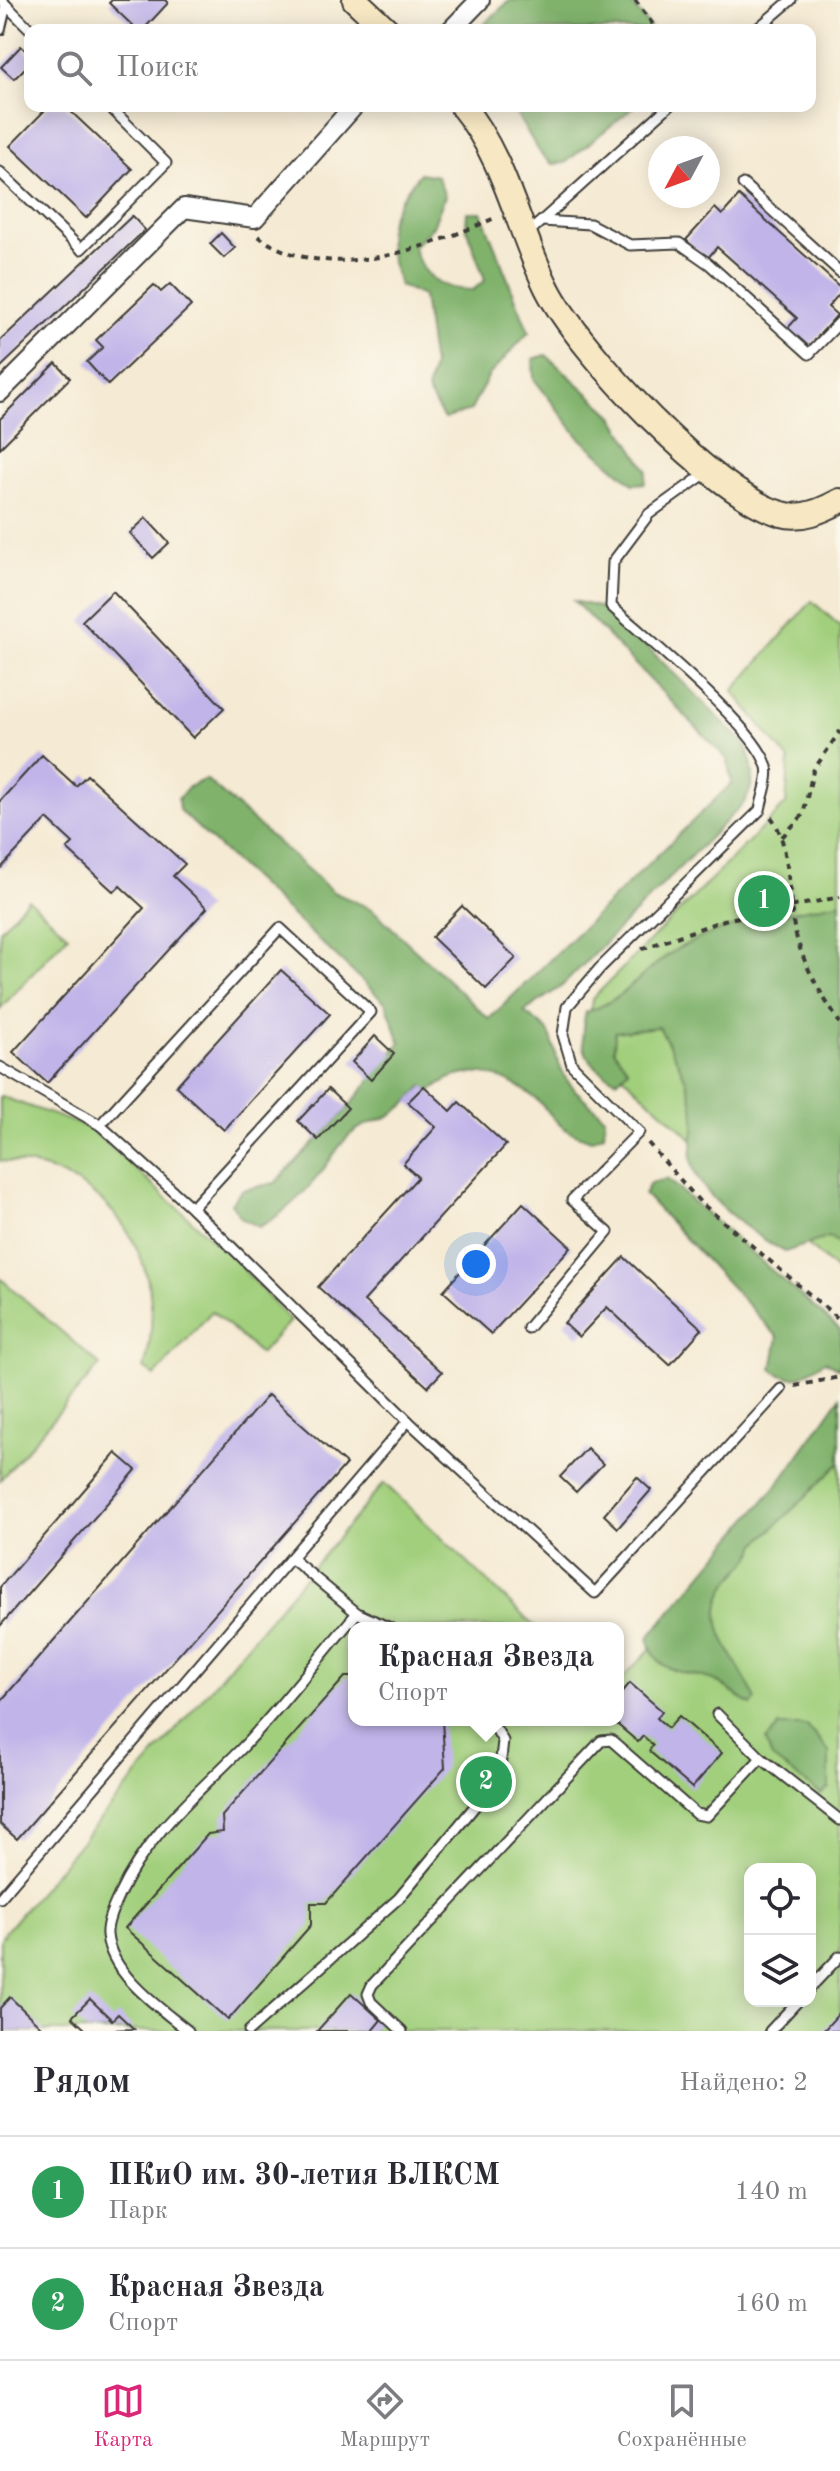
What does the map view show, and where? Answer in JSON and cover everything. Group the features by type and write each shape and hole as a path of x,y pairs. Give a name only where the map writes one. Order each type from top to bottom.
{"main road":[{"path":"355,0 381,24"},
{"path":"466,112 493,154 517,208 534,229 548,289 570,326 660,425 709,471 749,500 784,515 817,513 840,501"}],"street":[{"path":"457,24 480,0"},
{"path":"0,392 184,208 255,218 349,112"}],"lane":[{"path":"763,24 791,0"},
{"path":"2,6 24,24"},
{"path":"0,30 2,6"},
{"path":"0,172 81,249 166,163 115,112"},
{"path":"534,229 662,112"},
{"path":"743,184 840,272"},
{"path":"534,229 590,224 630,245 679,243 709,264 809,354 840,322"},
{"path":"528,1328 608,1232 572,1200 639,1132 572,1065 563,1035 567,1007 600,968 760,810 768,769 749,734 611,606 613,562 649,514 709,471"},
{"path":"100,1125 280,928 371,1012 192,1208"},
{"path":"0,1067 100,1125 192,1208 408,1421 595,1593 781,1389"},
{"path":"0,1898 408,1421"},
{"path":"291,1558 357,1613 377,1622"},
{"path":"349,1622 357,1613"},
{"path":"188,2031 148,1998 119,1964 107,1936 112,1911 145,1846 176,1809 244,1746 348,1624"},
{"path":"717,1714 761,1758 840,1820"},
{"path":"249,2031 399,1898 499,1777 503,1741 494,1726"},
{"path":"402,2031 371,2002 368,1994 372,1985 601,1741 611,1740 696,1814 707,1816 761,1758"},
{"path":"816,1982 840,1956"},
{"path":"770,2031 792,2007"}],"path":[{"path":"635,0 653,24"},
{"path":"228,214 276,249 311,260 386,256 459,233 517,208"},
{"path":"782,837 803,815 813,771 840,731"},
{"path":"761,803 782,837 794,930 818,991 840,1023"},
{"path":"600,968 671,937 724,920 840,897"},
{"path":"639,1132 700,1202 840,1320"},
{"path":"781,1389 840,1377"}],"green space":[{"path":"510,0 629,0 647,24 484,24"},
{"path":"515,112 628,112 565,163 552,164 541,154"},
{"path":"420,173 437,176 445,196 433,226 413,247 422,266 434,280 451,288 473,290 485,280 466,227 467,212 481,212 529,332 489,375 471,410 444,419 427,391 433,366 423,296 400,286 388,239 389,226 399,201"},
{"path":"546,355 612,415 647,470 645,483 633,484 579,437 534,379 533,359"},
{"path":"574,601 610,610 745,744 753,774 744,803 562,986 524,1012 551,1036 561,1069 569,1083 605,1117 604,1134 591,1140 570,1131 524,1090 497,1077 483,1074 456,1076 430,1092 423,1086 409,1101 385,1118 351,1134 306,1190 268,1222 259,1227 242,1219 231,1203 242,1190 275,1183 348,1108 400,1042 386,1003 179,810 178,799 188,787 206,779 333,892 372,909 489,1019 732,783 727,759"},
{"path":"812,601 840,626 840,1274 587,1043 592,999 786,804 789,760 733,691"},
{"path":"28,899 68,935 0,1009 0,930"},
{"path":"840,902 840,1244 829,1237 785,1252 730,1214 705,1189 697,1176 692,1163 694,1124 691,1095 659,1027 615,1032 614,1050 628,1069 617,1080 597,1068 586,1053 583,1024 586,1012 614,999 681,947 759,919"},
{"path":"0,1096 90,1128 236,1261 290,1321 260,1354 212,1311 155,1376 144,1368 151,1329 150,1292 141,1258 125,1227 102,1201 74,1181 39,1167 0,1161"},
{"path":"667,1179 840,1330 840,1369 825,1361 792,1378 772,1369 778,1337 644,1194 650,1183"},
{"path":"0,1278 100,1365 0,1480"},
{"path":"840,1397 840,1463 757,1544 751,1558 724,1590 719,1604 721,1632 756,1700 751,1705 713,1680 665,1666 652,1651 648,1638 782,1479"},
{"path":"840,1449 840,2031 0,2031 0,1938 384,1483 530,1622 348,1622 348,1726 624,1726 624,1677"},
{"path":"779,1726 807,1726 829,1752 829,1788 821,1794 772,1758 766,1741"}],"building":[{"path":"112,0 165,0 168,3 149,24 131,24 109,3"},
{"path":"21,46 24,49 24,69 14,79 1,67"},
{"path":"43,112 71,112 132,169 86,218 10,146"},
{"path":"739,196 840,287 840,293 828,307 837,315 807,349 786,330 797,318 717,247 707,259 686,240 715,208 722,215"},
{"path":"132,216 145,230 0,368 0,341"},
{"path":"221,233 235,248 224,258 210,244"},
{"path":"170,284 191,306 108,385 87,362 103,347 96,340 154,285 161,292"},
{"path":"56,363 70,378 0,448 0,419"},
{"path":"146,518 169,543 153,558 130,533"},
{"path":"113,591 224,708 193,738 82,621"},
{"path":"42,755 76,786 87,775 185,864 173,876 207,908 47,1083 13,1052 144,908 120,886 114,892 67,849 73,843 47,819 0,869 0,801"},
{"path":"462,906 516,958 486,989 432,937"},
{"path":"281,970 330,1014 224,1130 176,1086"},
{"path":"375,1036 394,1054 371,1080 352,1062"},
{"path":"424,1086 451,1111 459,1102 506,1145 364,1301 442,1372 428,1387 318,1287 418,1177 403,1164 436,1127 408,1102"},
{"path":"328,1089 348,1108 318,1140 298,1121"},
{"path":"523,1203 571,1247 491,1334 443,1291"},
{"path":"624,1257 702,1329 670,1365 607,1307 579,1337 564,1323"},
{"path":"268,1395 346,1464 17,1839 0,1824 0,1702"},
{"path":"587,1448 603,1464 576,1492 560,1477"},
{"path":"116,1453 136,1470 0,1626 0,1587"},
{"path":"637,1477 651,1490 618,1528 604,1515"},
{"path":"345,1677 348,1677 348,1726 442,1726 445,1768 326,1903 311,1903 311,1925 228,2020 125,1928 208,1834 223,1832 222,1816"},
{"path":"630,1683 662,1711 657,1718 668,1728 679,1716 722,1753 692,1788 649,1751 653,1745 643,1736 638,1742 619,1726 624,1726 624,1690"},
{"path":"351,1993 381,2020 372,2031 317,2031"},
{"path":"10,1997 45,2031 0,2031 0,2008"},
{"path":"90,1999 112,2020 118,2014 134,2029 87,2031 72,2017"},
{"path":"840,2012 840,2031 823,2031"}],"place":[{"name":"ПКиО им. 30-летия ВЛКСМ","path":"764,901"},
{"name":"Красная Звезда","path":"486,1782"}]}
